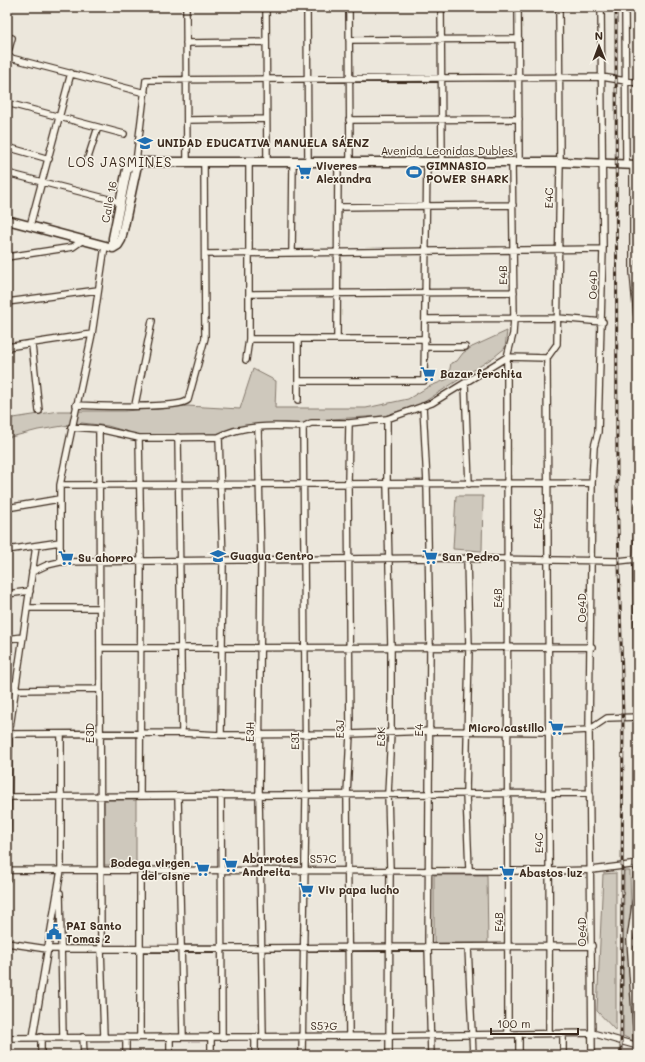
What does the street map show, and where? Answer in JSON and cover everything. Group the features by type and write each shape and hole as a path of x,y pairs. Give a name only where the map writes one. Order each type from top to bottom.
{"main road":[{"name":"Avenida Leonidas Dubles","path":"136,162 602,162 635,164"},
{"name":"Calle 16","path":"136,162 137,165 121,240 118,245 109,247 112,242 127,168 136,162"},
{"path":"7,220 109,247"}],"street":[{"path":"186,7 187,163"},
{"path":"266,7 267,162"},
{"path":"306,7 308,162"},
{"path":"349,7 350,163"},
{"path":"441,7 442,162"},
{"name":"E4B","path":"508,1034 507,357 513,334 514,318 513,205 519,119 518,7"},
{"name":"E4C","path":"549,1034 550,647 547,559 547,358 557,344 558,318 560,162 558,7"},
{"name":"Oe4D","path":"592,1055 592,870 590,793 592,647 591,560 592,483 594,448 598,432 603,322 601,7"},
{"path":"625,7 626,80 635,164 635,271 638,328"},
{"path":"12,38 7,56 145,93"},
{"path":"349,40 519,39"},
{"path":"186,43 266,42"},
{"path":"30,226 71,73"},
{"path":"136,162 146,80 602,77 638,83"},
{"path":"7,103 124,134"},
{"path":"187,120 266,119"},
{"path":"349,120 519,119"},
{"path":"87,161 98,127"},
{"path":"7,147 49,159"},
{"path":"246,360 249,339 249,162"},
{"path":"292,253 293,162"},
{"path":"298,381 422,382 425,379 427,162"},
{"path":"76,405 124,407 134,405 161,406 186,403 205,338 204,163"},
{"path":"337,338 338,163"},
{"path":"7,173 120,202"},
{"path":"338,207 513,205"},
{"path":"7,257 73,247 84,240"},
{"path":"60,562 60,485 71,426 92,334 98,290 109,247"},
{"path":"204,254 603,249"},
{"path":"7,302 98,290"},
{"path":"249,294 514,292"},
{"path":"426,319 558,318 603,322"},
{"path":"134,405 152,321"},
{"path":"7,348 92,334"},
{"path":"298,338 298,400"},
{"path":"249,339 426,339"},
{"path":"32,345 39,411"},
{"path":"426,347 465,347"},
{"path":"71,426 99,429 139,438 219,437 235,431 258,428 303,427 311,423 349,423 387,419 423,406 465,384 507,357 547,358"},
{"path":"465,384 469,484"},
{"name":"E4","path":"423,406 428,484 430,647 428,946 431,1055"},
{"name":"E3K","path":"387,419 388,560 391,648 391,732 388,794 390,870 389,1055"},
{"name":"E3J","path":"349,423 350,734 347,795 349,869 349,1036"},
{"name":"E3I","path":"302,1055 306,795 304,734 303,427"},
{"name":"E3H","path":"258,428 261,561 259,795 261,871 260,948 263,1037"},
{"name":"E3D","path":"99,429 100,796 102,870 101,949 104,1037"},
{"path":"178,437 182,733"},
{"path":"219,437 223,561 221,735"},
{"path":"139,438 141,560 140,796"},
{"path":"60,485 592,483"},
{"path":"7,508 59,499"},
{"path":"638,505 638,548 636,559 638,590 638,706"},
{"path":"7,550 60,542"},
{"path":"7,879 8,734 36,546"},
{"path":"32,572 47,565 60,562 141,560 261,561 467,558 618,561 636,559"},
{"path":"467,558 469,647 466,794 469,870"},
{"path":"7,594 30,591"},
{"path":"27,608 100,608"},
{"path":"7,639 23,637"},
{"path":"100,648 592,647"},
{"path":"7,685 15,687 100,689"},
{"path":"8,734 61,735 182,733 260,735 429,731 550,732 590,730 607,718 638,717"},
{"path":"33,1037 61,870 61,735"},
{"path":"8,797 590,793"},
{"path":"221,795 220,870 222,1036"},
{"path":"178,796 183,1036"},
{"path":"637,864 637,899 630,943 636,985 638,1055"},
{"name":"S57C","path":"8,869 180,871 349,869 592,870 637,864"},
{"path":"140,870 140,1036"},
{"path":"59,880 63,1036"},
{"path":"7,943 47,949 428,946 550,948 592,946"},
{"path":"630,943 638,943"},
{"path":"468,947 473,1055"},
{"name":"S57G","path":"7,1038 63,1036 431,1036 592,1033 638,1046"},
{"path":"519,1034 519,1055"},
{"path":"562,1055 563,1034"},
{"path":"211,1036 211,1055"},
{"path":"41,1037 41,1055"},
{"path":"83,1037 84,1055"},
{"path":"126,1037 126,1055"},
{"path":"170,1037 170,1055"},
{"path":"255,1037 255,1055"}],"shaded area":[{"path":"507,331 505,348 494,357 421,404 384,416 312,420 301,424 285,423 236,427 216,434 138,435 108,426 82,423 38,430 7,438 7,419 59,411 124,411 187,406 240,409 253,369 276,381 275,408 366,408 408,399 428,387 448,379 451,363 457,361 463,353 472,347"},
{"path":"456,496 483,496 482,551 453,549"},
{"path":"104,800 136,800 136,865 104,865"},
{"path":"624,871 630,871 634,1041 623,1036"},
{"path":"616,873 616,1031 597,1011 603,874"},
{"path":"434,875 487,875 488,943 434,943"}],"railway":[{"path":"616,7 617,486 623,717 621,1055"}],"place":[{"name":"UNIDAD EDUCATIVA MANUELA SÁENZ","path":"145,143"},
{"name":"Viveres Alexandra","path":"304,172"},
{"name":"GIMNASIO POWER SHARK","path":"414,172"},
{"name":"Bazar ferchita","path":"428,374"},
{"name":"Guagua Centro","path":"218,556"},
{"name":"San Pedro","path":"430,557"},
{"name":"Su ahorro","path":"66,558"},
{"name":"Micro castillo","path":"556,728"},
{"name":"Abarrotes Andreita","path":"230,865"},
{"name":"Bodega virgen del cisne","path":"202,869"},
{"name":"Abastos luz","path":"507,873"},
{"name":"Viv papa lucho","path":"306,890"},
{"name":"PAI Santo Tomas 2","path":"54,932"}],"district":[{"name":"LOS JASMINES","path":"120,162"}]}
